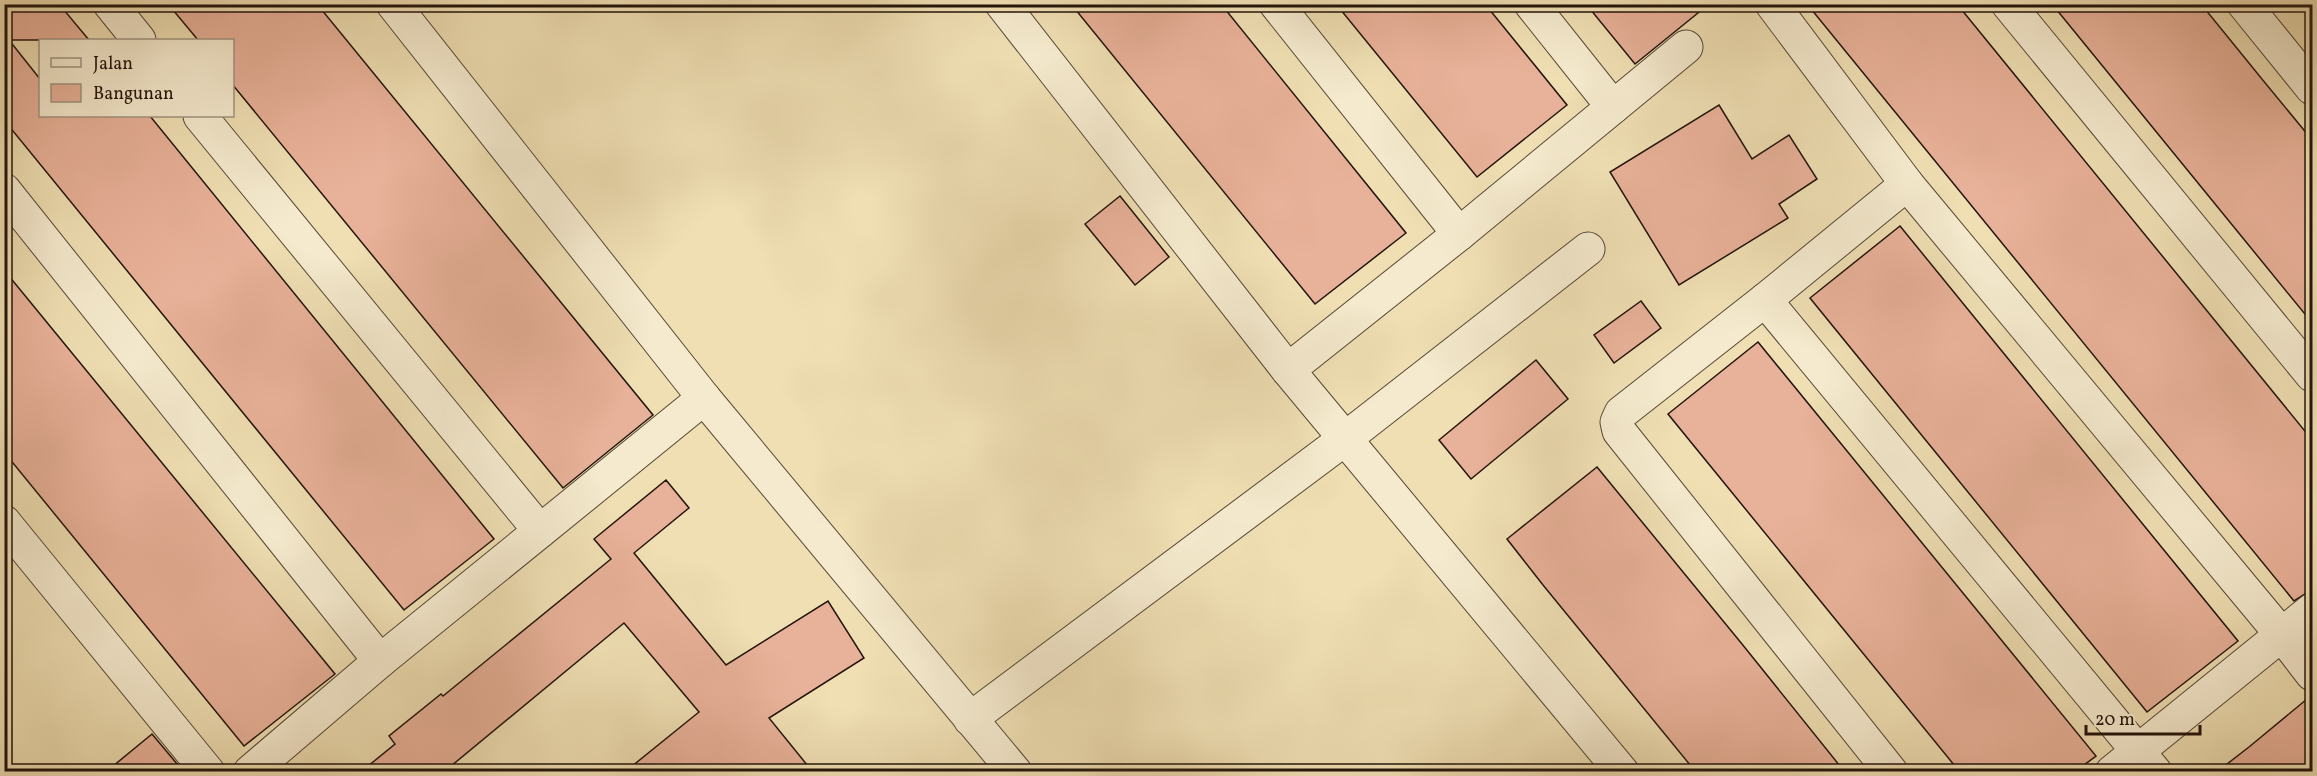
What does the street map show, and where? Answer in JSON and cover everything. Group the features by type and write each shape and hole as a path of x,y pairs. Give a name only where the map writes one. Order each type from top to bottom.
{"street":[{"path":"110,4 138,39"},
{"path":"393,4 705,398 1015,771"},
{"path":"1002,4 1288,370 1622,771"},
{"path":"1276,4 1459,234"},
{"path":"1531,4 1613,107"},
{"path":"1772,4 1907,183 2313,674"},
{"path":"2008,4 2313,375"},
{"path":"2244,4 2313,88"},
{"path":"1288,370 1459,234 1686,47"},
{"path":"201,117 540,531"},
{"path":"1891,771 1619,431 1617,422 1622,413 1765,300 1907,183"},
{"path":"4,190 380,661"},
{"path":"974,724 1588,249"},
{"path":"1765,300 2147,761"},
{"path":"250,771 380,661 705,398"},
{"path":"4,522 208,771"},
{"path":"2112,771 2147,761 2282,634 2313,610"}],"building":[{"path":"4,4 59,4 88,39 9,40 39,78 39,117 151,117 494,539 404,610 4,120"},
{"path":"168,4 317,4 653,415 563,488 234,86 234,39 197,39"},
{"path":"1071,4 1221,4 1406,233 1315,304"},
{"path":"1336,4 1485,4 1567,105 1477,177"},
{"path":"1586,4 1709,4 1635,64"},
{"path":"1807,4 1957,4 2313,441 2313,589 2294,601"},
{"path":"2052,4 2201,4 2313,141 2313,324"},
{"path":"1719,105 1752,159 1789,135 1817,179 1779,204 1788,218 1679,285 1610,172"},
{"path":"1120,196 1169,257 1135,285 1085,224"},
{"path":"1900,226 2238,641 2147,712 1810,298"},
{"path":"4,270 335,674 244,746 4,452"},
{"path":"1641,301 1661,328 1614,363 1594,335"},
{"path":"1758,342 2096,756 2076,771 1959,771 1668,414"},
{"path":"1536,360 1568,399 1471,479 1439,440"},
{"path":"1597,467 1844,771 1695,771 1543,585 1507,539"},
{"path":"666,480 689,508 634,553 726,665 828,601 864,658 769,718 812,771 626,771 699,712 624,623 445,771 362,771 395,744 389,736 441,694 443,696 611,559 594,539"},
{"path":"2313,694 2313,771 2218,771 2249,747"},
{"path":"152,734 183,771 107,771"}]}
